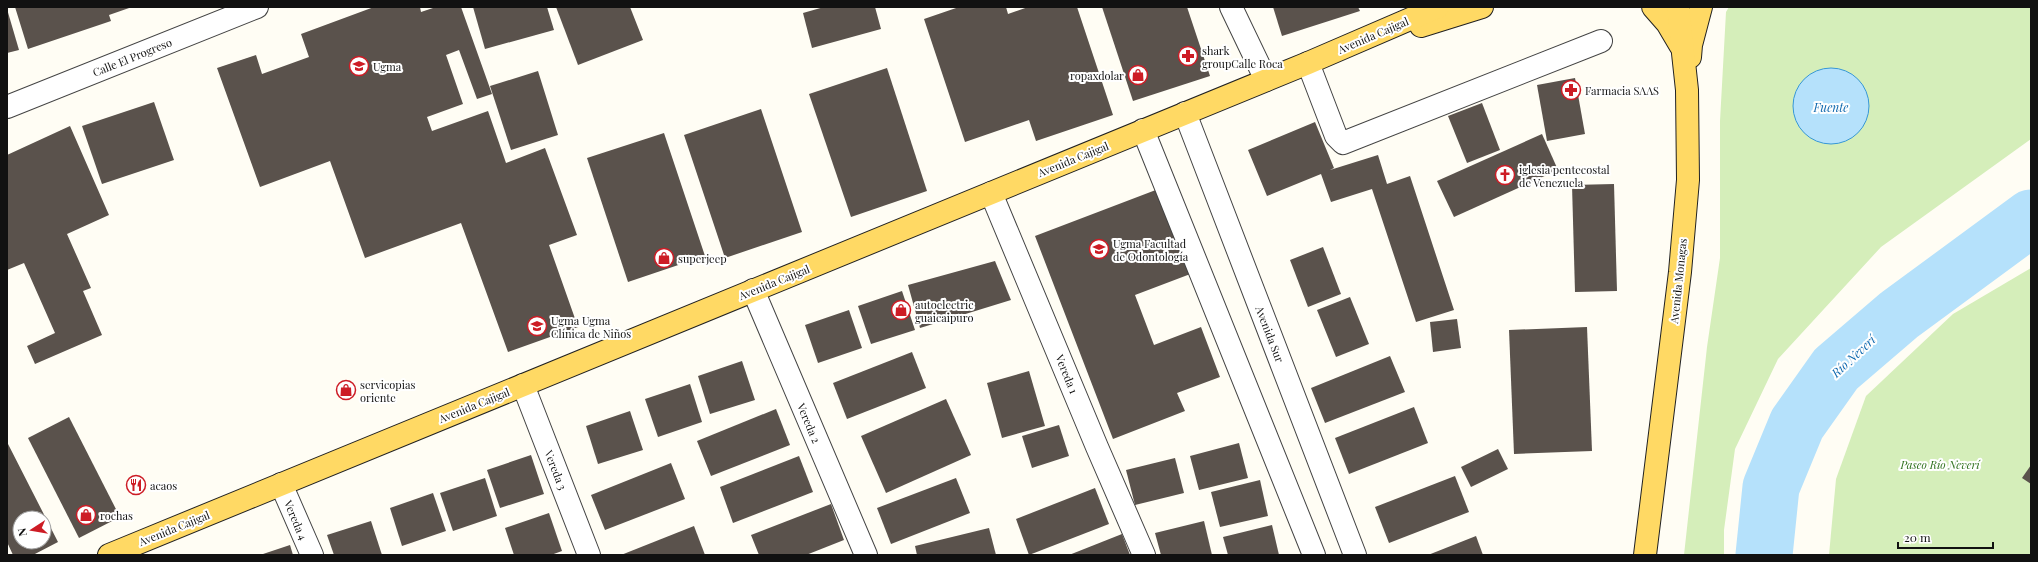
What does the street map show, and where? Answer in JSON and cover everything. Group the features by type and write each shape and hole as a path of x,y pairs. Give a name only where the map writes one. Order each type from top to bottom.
{"main road":[{"name":"Avenida Cajigal","path":"109,555 1308,63 1438,7"},
{"path":"1332,53 1482,7"},
{"path":"1653,7 1667,23 1683,50"},
{"name":"Avenida Monagas","path":"1645,555 1680,272 1688,180 1687,90 1678,7"},
{"path":"1687,90 1691,45 1701,7"}],"street":[{"name":"Calle El Progreso","path":"7,107 257,7"},
{"path":"1231,7 1266,80"},
{"path":"1308,63 1336,136 1343,143 1601,41"},
{"name":"Avenida Sur","path":"1185,113 1355,555"},
{"path":"1143,130 1314,555"},
{"name":"Vereda 1","path":"991,193 1097,447 1144,555"},
{"name":"Vereda 2","path":"753,290 866,555"},
{"name":"Vereda 3","path":"523,385 589,555"},
{"name":"Vereda 4","path":"281,484 312,555"}],"green space":[{"path":"1729,7 2031,7 2031,139 1881,247 1778,359 1735,449 1724,530 1724,555 1684,555 1707,347 1720,258 1720,121 1726,12"},
{"name":"Paseo Río Neverí","path":"2031,268 2031,555 1829,555 1836,479 1866,396 1953,314"}],"water":[{"name":"Fuente","path":"1831,68 1845,71 1858,79 1866,92 1869,106 1866,120 1858,133 1845,141 1831,144 1817,141 1804,133 1796,120 1793,106 1796,92 1804,79 1817,71"}],"building":[{"path":"15,7 132,7 109,15 111,21 28,49"},
{"path":"374,7 420,7 421,12 436,7 461,7 492,94 477,99 459,50 446,55 463,104 427,117 432,131 488,111 506,163 545,148 577,235 549,245 578,327 508,352 461,223 365,258 330,161 260,187 217,68 256,55 262,74 309,57 301,34"},
{"path":"473,7 547,7 554,30 485,49"},
{"path":"556,7 630,7 643,40 578,65"},
{"path":"824,7 875,7 881,29 812,48 803,13"},
{"path":"959,7 1006,7 1008,14 1028,7 1077,7 1113,115 1036,141 1029,120 965,142 924,19"},
{"path":"1102,7 1187,7 1210,76 1133,101"},
{"path":"1273,7 1358,7 1360,11 1282,36"},
{"path":"7,9 19,50 7,53"},
{"path":"887,68 927,191 851,217 809,94"},
{"path":"538,71 558,135 511,150 490,86"},
{"path":"1575,78 1585,134 1547,141 1537,85"},
{"path":"154,102 174,160 102,184 82,126"},
{"path":"1482,103 1500,150 1467,163 1448,116"},
{"path":"761,109 802,232 725,258 684,135"},
{"path":"1315,122 1334,168 1330,170 1378,155 1387,184 1410,176 1454,310 1416,322 1372,189 1331,202 1321,174 1267,196 1248,150"},
{"path":"70,126 109,215 67,234 91,288 83,291 102,335 35,364 27,346 55,333 24,263 7,270 7,155"},
{"path":"664,133 705,256 628,282 587,158"},
{"path":"1542,134 1558,170 1454,217 1437,181"},
{"path":"1614,184 1617,291 1575,292 1572,185"},
{"path":"1161,188 1193,273 1135,295 1154,345 1201,327 1220,377 1177,393 1185,411 1113,439 1035,236"},
{"path":"1323,247 1341,294 1308,307 1290,260"},
{"path":"995,261 1011,300 920,328 908,285"},
{"path":"902,291 915,330 871,344 858,306"},
{"path":"1350,297 1369,344 1336,357 1317,310"},
{"path":"849,310 862,348 818,363 805,325"},
{"path":"1457,319 1461,348 1433,352 1430,322"},
{"path":"1587,327 1592,451 1514,454 1509,330"},
{"path":"912,352 926,388 847,419 833,383"},
{"path":"1390,356 1405,392 1325,423 1311,388"},
{"path":"742,361 755,400 710,414 698,376"},
{"path":"1029,371 1045,426 1002,438 987,383"},
{"path":"690,384 702,422 658,437 645,399"},
{"path":"946,399 971,455 886,493 861,436"},
{"path":"1414,407 1428,443 1349,474 1335,438"},
{"path":"776,409 790,445 711,476 697,441"},
{"path":"630,411 643,450 598,464 586,426"},
{"path":"69,417 120,517 79,538 28,438"},
{"path":"1059,425 1069,456 1032,468 1022,436"},
{"path":"7,442 42,510 12,510 12,550 43,550 33,555 13,555 7,542"},
{"path":"1239,443 1248,478 1199,490 1190,456"},
{"path":"1498,449 1508,469 1471,487 1461,467"},
{"path":"531,455 544,494 500,508 487,470"},
{"path":"799,456 813,492 733,523 720,487"},
{"path":"1175,458 1184,493 1135,505 1126,470"},
{"path":"671,463 685,499 605,530 591,495"},
{"path":"2031,465 2031,484 2022,478"},
{"path":"1455,476 1469,512 1389,543 1375,507"},
{"path":"485,478 497,516 453,531 440,493"},
{"path":"956,478 970,513 891,544 877,508"},
{"path":"1260,480 1268,516 1220,527 1211,492"},
{"path":"1095,488 1109,524 1029,555 1016,519"},
{"path":"433,493 446,531 402,546 390,508"},
{"path":"831,504 844,540 806,555 759,555 751,535"},
{"path":"549,513 562,551 551,555 514,555 505,528"},
{"path":"371,521 382,555 334,555 327,535"},
{"path":"1204,521 1212,555 1161,555 1155,533"},
{"path":"1272,525 1279,555 1228,555 1223,537"},
{"path":"694,526 705,555 621,555"},
{"path":"989,528 996,555 917,555 915,546"},
{"path":"52,530 58,542 52,545"},
{"path":"1122,534 1130,555 1069,555"},
{"path":"1476,536 1483,555 1428,555"},
{"path":"290,545 293,555 260,555"}],"waterway":[{"name":"Río Neverí","path":"1764,555 1771,487 1797,424 1836,369 1899,315 2031,218"}],"place":[{"name":"shark groupCalle Roca","path":"1188,56"},
{"name":"Ugma","path":"359,66"},
{"name":"ropaxdolar","path":"1138,75"},
{"name":"Farmacia SAAS","path":"1571,90"},
{"name":"iglesia pentecostal de Venezuela","path":"1505,175"},
{"name":"Ugma Facultad de Odontología","path":"1099,249"},
{"name":"superjeep","path":"664,258"},
{"name":"autoelectric guaicaipuro","path":"901,310"},
{"name":"Ugma Ugma Clínica de Niños","path":"537,326"},
{"name":"servicopias oriente","path":"346,390"},
{"name":"acaos","path":"136,485"},
{"name":"rochas","path":"86,515"}]}
